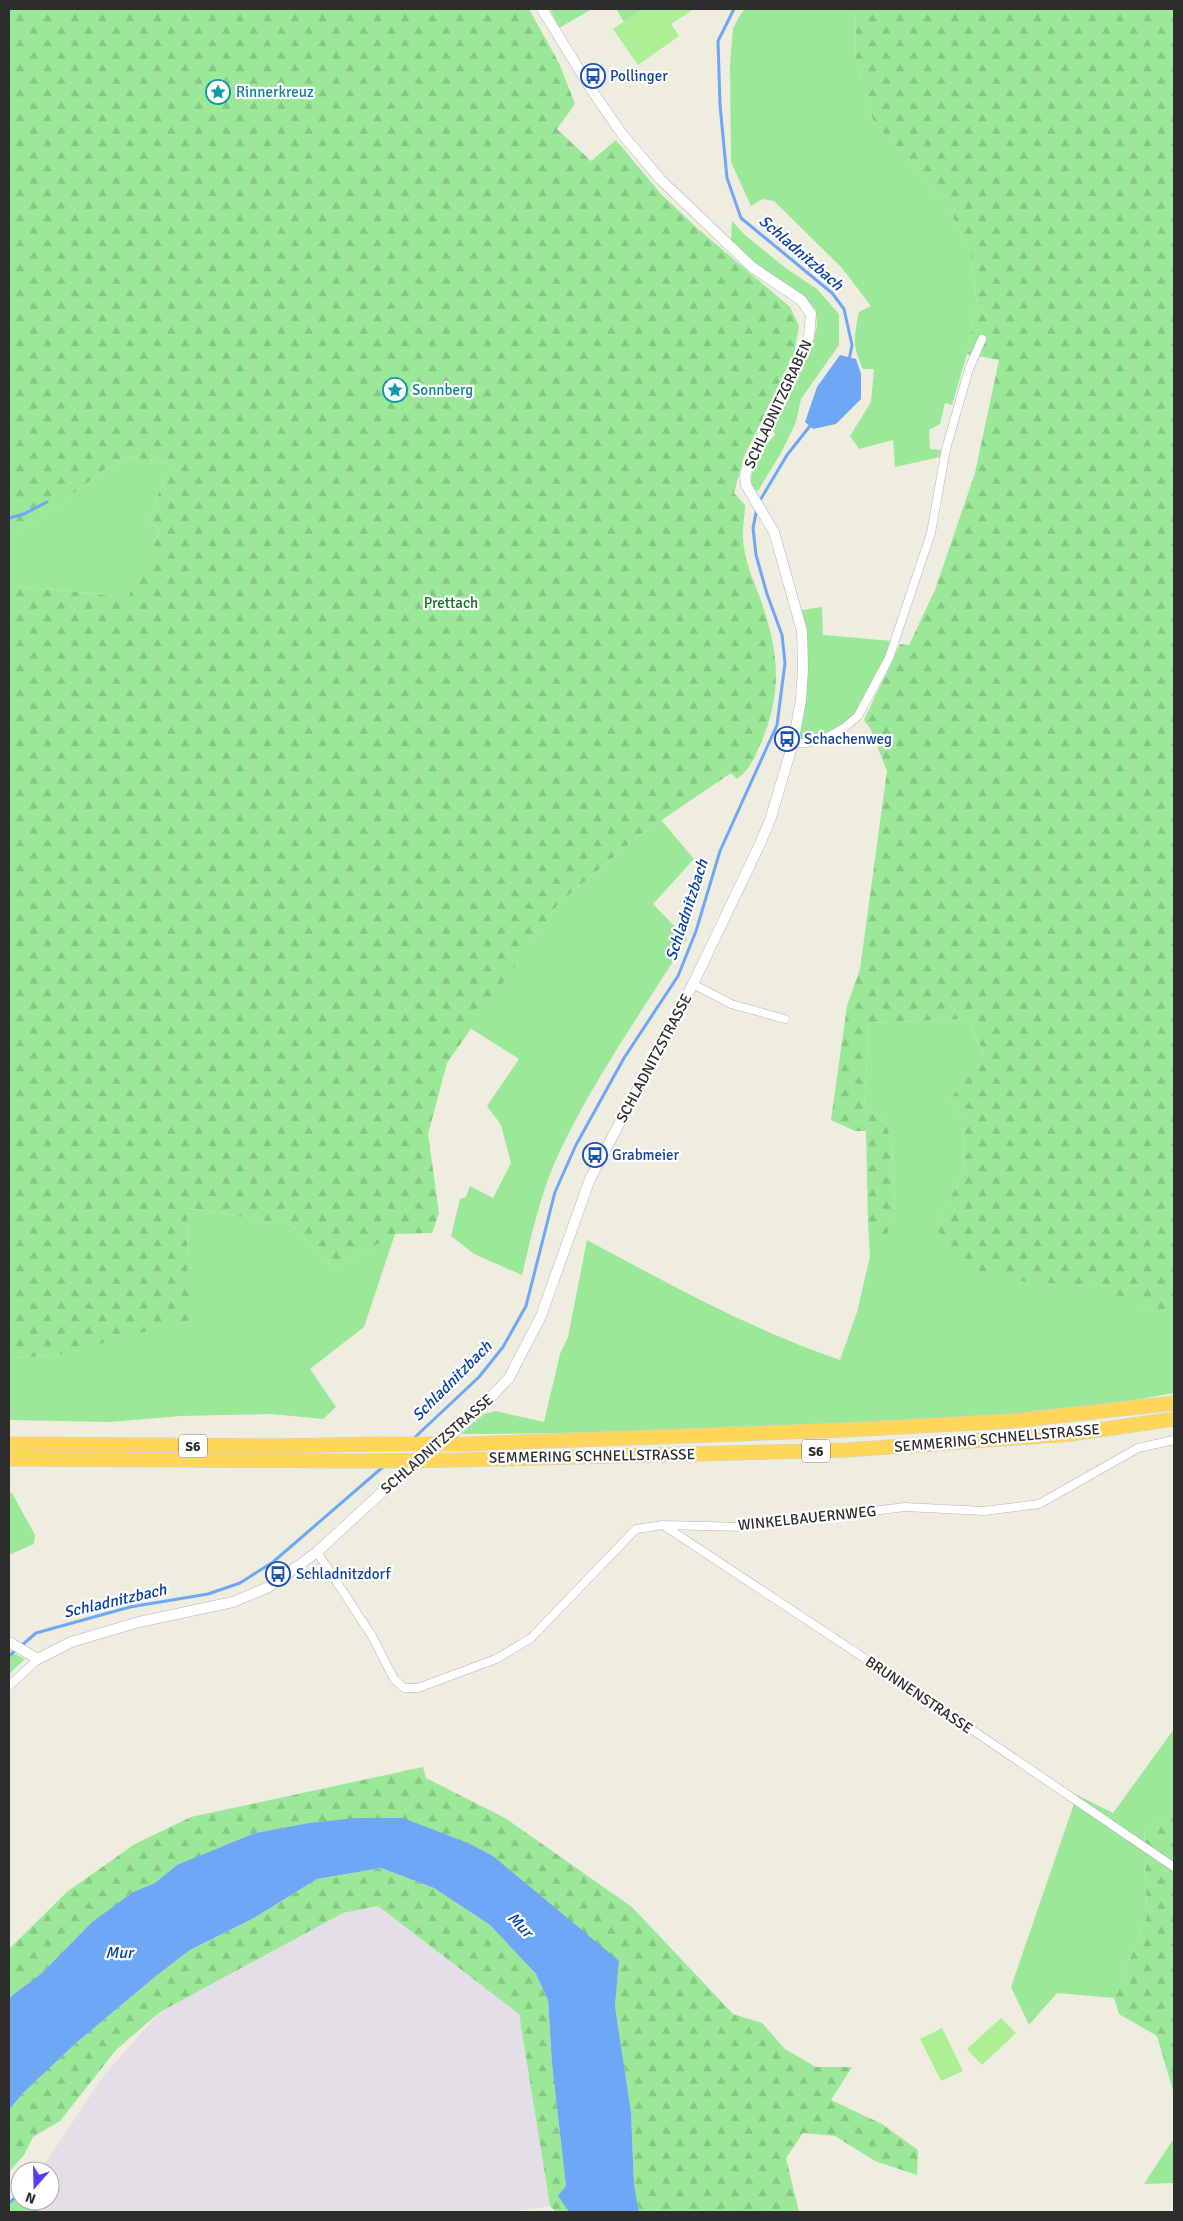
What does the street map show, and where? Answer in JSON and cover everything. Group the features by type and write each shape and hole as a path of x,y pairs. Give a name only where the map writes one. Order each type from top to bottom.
{"highway":[{"name":"SEMMERING SCHNELLSTRASSE","path":"9,1444 272,1446 468,1444 1003,1422 1174,1403"},
{"name":"SEMMERING SCHNELLSTRASSE","path":"9,1459 364,1462 847,1450 1072,1434 1174,1419"}],"street":[{"name":"SCHLADNITZGRABEN","path":"542,9 622,134 661,180 752,267 801,300 811,314 809,337 800,360 750,461 745,475 746,485 774,532 802,631 803,669 801,700 793,743"},
{"path":"793,743 805,743 824,739 844,728 858,716 889,658 931,533 946,449 969,369 982,340"},
{"name":"SCHLADNITZSTRASSE","path":"9,1686 34,1657 71,1642 139,1622 215,1607 242,1599 285,1578 317,1552 399,1476 471,1418 509,1378 541,1316 590,1179 693,984 760,844 771,817 793,743"},
{"name":"SCHLADNITZSTRASSE","path":"693,984 731,1004 785,1019"},
{"name":"WINKELBAUERNWEG","path":"317,1552 372,1636 394,1679 404,1688 418,1688 496,1659 531,1638 636,1529 663,1525 744,1527 905,1507 984,1511 1039,1504 1138,1448 1157,1442 1174,1440"},
{"name":"BRUNNENSTRASSE","path":"663,1525 940,1708 1174,1867"},
{"path":"9,1642 34,1657"}],"shaded area":[{"path":"378,1906 519,2014 550,2206 513,2212 38,2212 60,2211 60,2161 47,2161 104,2075 160,2012 343,1913"}],"green space":[{"name":"Prettach","path":"9,9 529,9 559,63 575,104 557,129 591,161 616,140 661,194 697,228 790,307 799,326 794,353 744,457 734,493 745,505 743,535 745,554 766,616 774,651 776,685 774,702 763,738 750,766 742,775 737,779 731,773 641,834 559,903 447,1063 428,1134 439,1213 432,1233 395,1234 335,1269 291,1225 188,1208 187,1260 190,1320 53,1356 9,1358 9,596 22,587 99,594 127,600 160,531 148,520 170,464 131,457 107,468 9,541"},
{"path":"550,9 592,9 559,28"},
{"path":"616,9 643,9 624,22"},
{"path":"643,9 694,9 671,24 679,36 638,65 613,29"},
{"path":"747,9 855,9 856,62 874,123 913,164 955,221 970,254 977,303 967,354 952,405 945,403 940,424 929,430 930,449 941,450 940,457 895,467 893,440 859,449 850,436 871,402 874,369 863,369 857,354 855,335 859,312 871,306 842,268 774,201 763,199 751,206 731,162 730,65 733,28 742,12"},
{"path":"855,9 1174,9 1174,1313 1160,1313 1096,1287 1020,1281 962,1266 934,1225 963,1175 964,1121 950,1100 983,1052 968,1019 869,1023 864,1107 886,1122 892,1144 895,1212 884,1242 868,1222 866,1131 855,1131 831,1120 847,1006 860,969 887,771 870,728 864,720 900,644 909,645 935,590 975,473 999,360 967,354 977,303 970,254 955,221 913,164 874,123 856,62"},
{"path":"732,221 745,235 787,269 817,289 839,314 839,345 801,399 796,422 782,451 758,491 752,488 751,480 754,466 765,447 775,435 772,427 808,353 817,327 816,310 806,300 761,268 740,250 731,240"},
{"path":"131,457 170,464 148,520 160,531 127,601 99,594 22,587 9,596 9,541 107,468"},
{"path":"822,607 823,635 892,641 886,657 856,715 821,736 801,738 799,737 807,674 807,642 802,610"},
{"path":"661,820 694,859 653,904 687,939 604,1070 560,1151 542,1197 522,1275 474,1254 451,1236 460,1199 466,1197 470,1186 493,1198 511,1163 501,1125 487,1106 519,1059 470,1028 559,903 641,834"},
{"path":"968,1019 983,1053 950,1100 964,1121 963,1175 934,1225 1018,1280 1097,1287 1160,1313 1174,1313 1174,1393 1084,1407 949,1419 637,1431 461,1434 484,1414 495,1411 544,1422 560,1354 568,1337 587,1240 743,1320 775,1335 840,1360 857,1312 870,1257 868,1222 884,1241 895,1212 892,1144 886,1122 864,1107 869,1023"},
{"path":"188,1208 291,1225 335,1269 395,1234 364,1327 310,1369 336,1407 323,1419 271,1414 181,1416 110,1422 9,1420 9,1358 53,1356 187,1260"},
{"path":"9,1493 12,1493 35,1535 34,1544 9,1555"},
{"path":"9,1651 25,1659 9,1674"},
{"path":"1174,1729 1174,1815 1144,1827 1147,1916 1114,1998 1057,1993 1029,2025 1011,1987 1077,1795 1113,1813"},
{"path":"423,1767 426,1778 505,1818 632,1907 733,2014 762,2023 785,2049 816,2067 852,2067 831,2100 882,2124 918,2150 917,2175 875,2161 835,2136 803,2133 786,2158 799,2212 639,2212 634,2184 631,2112 615,2006 619,1961 309,1823 255,1833 178,1865 155,1883 133,1892 92,1922 42,1973 9,1998 9,1949 68,1891 135,1844 191,1817"},
{"path":"1174,1815 1174,2094 1157,2036 1119,2014 1114,1998 1147,1916 1144,1827"},
{"path":"381,1868 434,1888 490,1925 536,1974 548,2000 552,2064 569,2212 556,2212 550,2206 519,2014 378,1906 343,1913 160,2012 116,2050 60,2121 33,2137 19,2161 10,2161 9,2172 9,2110 23,2093 76,2043 190,1950 254,1918 317,1879"},
{"path":"1001,2018 1016,2033 982,2065 967,2049"},
{"path":"942,2028 963,2071 941,2081 920,2039"},
{"path":"1174,2138 1174,2183 1144,2184"},
{"path":"9,2203 10,2211 38,2212 9,2212"}],"water":[{"path":"840,355 856,359 861,374 861,399 836,424 813,429 805,422 817,387"},
{"name":"Mur","path":"356,1818 403,1818 468,1843 493,1856 619,1961 615,2006 631,2112 634,2184 639,2212 569,2212 558,2196 566,2186 552,2064 548,2000 536,1974 490,1925 434,1888 381,1868 317,1879 254,1918 190,1950 76,2043 23,2093 9,2110 9,1998 42,1973 92,1922 133,1892 155,1883 177,1865 255,1833 309,1823"}],"waterway":[{"name":"Schladnitzbach","path":"734,9 718,41 720,105 727,178 741,218 832,293 844,309 852,345 849,360"},
{"name":"Schladnitzbach","path":"759,502 787,455 810,426 814,425"},
{"path":"9,518 24,514 47,502"},
{"name":"Schladnitzbach","path":"413,1439 479,1377 503,1347 526,1306 555,1192 576,1145 624,1058 678,976 696,931 720,851 777,725 785,663 782,635 767,594 756,555 753,528 757,508"},
{"name":"Schladnitzbach","path":"21,1646 36,1633 130,1607 208,1594 240,1583 273,1562 384,1466"},
{"name":"Schladnitzbach","path":"9,1656 16,1650"}],"place":[{"name":"Pollinger","path":"593,76"},
{"name":"Rinnerkreuz","path":"218,92"},
{"name":"Sonnberg","path":"395,390"},
{"name":"Schachenweg","path":"787,739"},
{"name":"Grabmeier","path":"595,1155"},
{"name":"Schladnitzdorf","path":"278,1574"}]}
